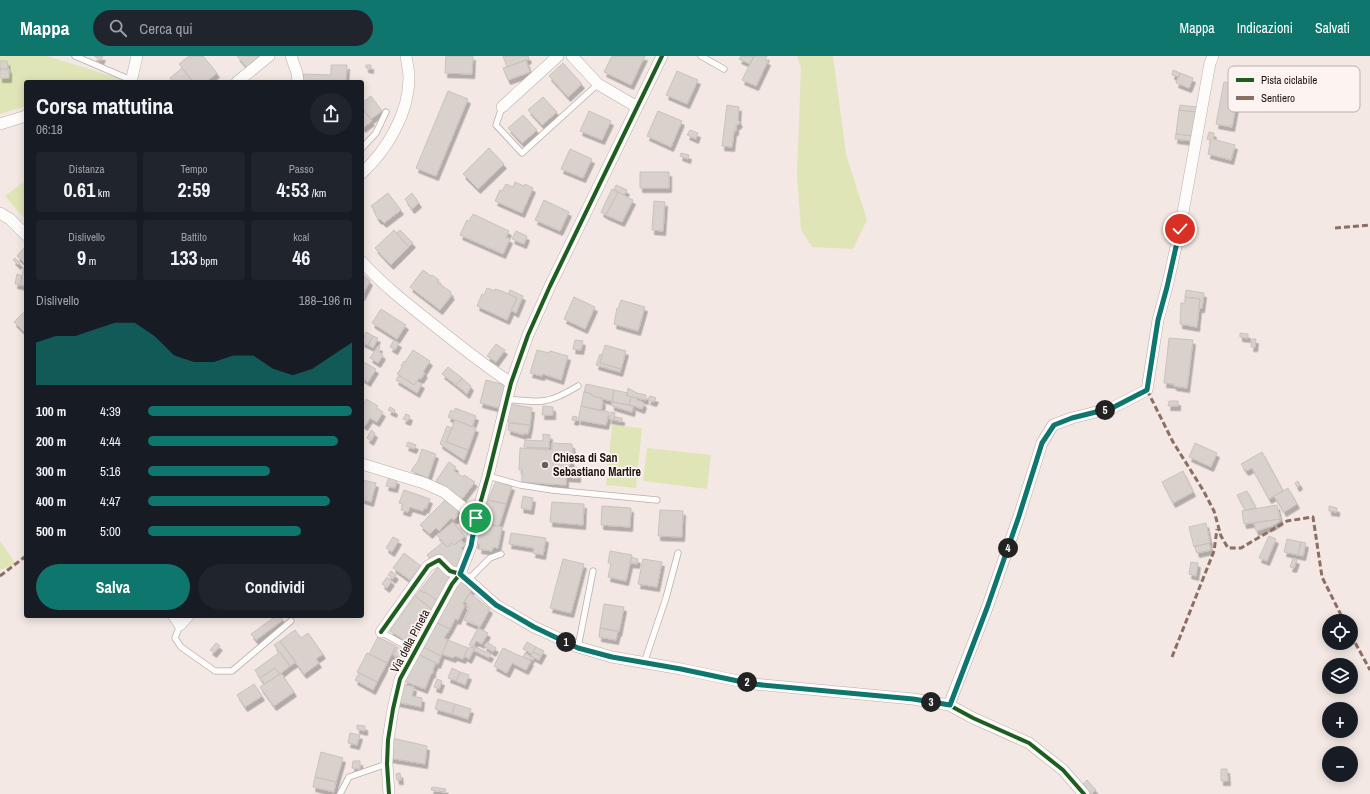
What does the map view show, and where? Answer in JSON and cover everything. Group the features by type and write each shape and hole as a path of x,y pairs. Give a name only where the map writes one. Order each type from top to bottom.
{"street":[{"path":"131,80 137,56"},
{"path":"239,80 269,56"},
{"path":"291,56 298,80"},
{"path":"364,171 374,162 393,134 407,97 409,77 406,56"},
{"path":"502,107 558,56"},
{"path":"572,56 598,84 637,107"},
{"name":"Via della Pineta","path":"389,794 387,764 388,740 392,709 400,679 452,584 464,577 476,518 511,383 528,335 550,286 662,56"},
{"path":"950,705 987,608 1019,516 1042,443 1054,425 1072,418 1112,408 1147,390 1158,320 1180,229 1210,63 1213,56"},
{"path":"0,124 24,117"},
{"path":"0,213 10,219 24,233"},
{"path":"364,264 400,299 489,369 511,383"},
{"path":"364,465 424,483 444,492 476,518"},
{"path":"381,632 428,566 439,560 450,571 464,577 496,605 534,627 578,648 612,657 752,684 913,699 950,705 973,718 1029,743 1063,770 1084,794"}],"lane":[{"path":"76,56 129,80"},
{"path":"701,56 724,69"},
{"path":"502,107 496,125 522,153 598,84"},
{"path":"364,146 376,133 386,112"},
{"path":"507,399 537,402 550,400 563,396 578,386"},
{"path":"488,476 520,485 552,490 657,500"},
{"path":"644,662 666,598 678,553"},
{"path":"464,577 490,558 501,554"},
{"path":"578,648 593,571"},
{"path":"177,620 175,638 181,647 215,671 232,671 291,621"},
{"path":"381,632 415,651"},
{"path":"340,794 349,777 387,764"}],"green space":[{"path":"0,56 47,56 124,80 24,80 24,107 0,114"},
{"path":"797,56 833,56 846,154 867,220 853,249 812,247 801,230 797,175 801,68"},
{"path":"24,182 24,218 5,196"},
{"path":"612,425 642,428 636,488 606,485"},
{"path":"647,448 711,455 707,489 643,481"},
{"path":"0,541 16,564 0,570"}],"building":[{"path":"94,56 103,56 101,60"},
{"path":"189,56 203,56 217,73 208,80 191,80 179,64"},
{"path":"237,56 259,56 247,67"},
{"path":"446,56 473,56 472,74 445,73"},
{"path":"503,56 528,56 529,59 507,67"},
{"path":"612,56 645,56 631,85 604,72"},
{"path":"741,56 754,56 750,64 739,59"},
{"path":"754,56 767,56 765,60 768,61 756,86 742,80"},
{"path":"526,60 530,72 508,80 503,68"},
{"path":"0,61 7,61 8,69 0,69"},
{"path":"563,63 582,84 568,97 549,76"},
{"path":"331,65 347,65 346,80 303,80 303,74 331,75"},
{"path":"366,65 371,65 371,69 366,68"},
{"path":"182,68 191,80 172,80 170,78"},
{"path":"0,69 9,69 9,78 0,78"},
{"path":"1173,70 1180,73 1179,77 1172,75"},
{"path":"677,71 698,80 687,104 666,95"},
{"path":"1180,73 1193,78 1189,88 1176,83"},
{"path":"1224,82 1228,83 1228,112 1235,112 1232,127 1216,124"},
{"path":"448,91 468,99 436,176 416,168"},
{"path":"371,96 382,111 371,119 364,110 364,101"},
{"path":"543,97 557,112 542,125 528,110"},
{"path":"727,105 739,107 738,120 740,122 736,125 736,131 734,131 732,147 722,146"},
{"path":"1180,105 1197,107 1196,112 1179,110"},
{"path":"1179,110 1196,112 1193,136 1176,134"},
{"path":"364,111 372,121 364,127"},
{"path":"589,111 611,121 602,140 580,131"},
{"path":"658,111 682,121 671,147 647,136"},
{"path":"523,115 537,130 522,143 508,128"},
{"path":"690,130 698,133 696,139 687,135"},
{"path":"1209,132 1214,133 1213,139 1235,145 1231,160 1208,154 1211,140 1207,139"},
{"path":"1176,134 1193,136 1192,141 1175,139"},
{"path":"489,148 504,164 478,189 463,174"},
{"path":"570,149 592,159 583,178 561,169"},
{"path":"681,153 689,155 688,159 680,156"},
{"path":"640,172 669,172 669,188 640,188"},
{"path":"515,182 524,186 525,184 533,188 522,213 495,201 500,190 502,191 506,184 513,187"},
{"path":"616,185 627,190 624,195 614,190"},
{"path":"612,189 618,192 606,215 601,212"},
{"path":"618,192 633,200 622,222 606,215"},
{"path":"388,193 401,210 384,223 380,219 379,220 371,206"},
{"path":"412,193 419,203 412,209 405,199"},
{"path":"544,200 569,212 560,231 535,220"},
{"path":"654,201 665,202 663,231 652,230"},
{"path":"473,214 509,231 506,237 510,239 503,254 460,235 467,220 469,221"},
{"path":"394,230 409,247 391,265 375,248"},
{"path":"400,230 413,243 409,247 396,233"},
{"path":"516,231 527,236 524,244 512,239"},
{"path":"24,248 24,263 17,256"},
{"path":"15,258 20,263 18,265 13,260"},
{"path":"24,267 24,286 20,285"},
{"path":"423,270 439,280 437,282 451,292 450,294 452,295 440,310 410,287"},
{"path":"17,274 22,276 20,285 15,284"},
{"path":"364,276 370,281 364,292"},
{"path":"487,288 495,291 495,289 502,291 517,298 507,320 477,306 482,294 484,295"},
{"path":"510,290 523,296 516,313 511,310 517,298 508,294"},
{"path":"1186,290 1204,293 1202,308 1199,308 1200,299 1185,297"},
{"path":"574,297 595,307 585,329 564,319"},
{"path":"1185,297 1200,299 1197,327 1180,324 1181,303 1185,303"},
{"path":"621,300 645,307 638,331 614,324 617,308 618,309"},
{"path":"381,309 406,325 397,339 372,323"},
{"path":"24,312 24,332 14,322"},
{"path":"366,332 373,336 368,345 364,343"},
{"path":"1240,333 1248,334 1248,338 1240,337"},
{"path":"373,336 378,338 373,348 368,345"},
{"path":"1169,338 1193,340 1187,388 1164,383"},
{"path":"1252,339 1256,339 1255,347 1251,347"},
{"path":"394,340 399,343 395,350 390,347"},
{"path":"575,340 583,341 581,350 573,349"},
{"path":"496,344 505,350 496,362 487,356"},
{"path":"605,345 626,351 621,369 600,363"},
{"path":"378,346 380,347 378,351 383,355 378,363 370,358"},
{"path":"413,350 430,361 423,372 425,373 421,379 419,378 414,385 397,374 404,361 405,362"},
{"path":"537,350 549,353 550,351 568,356 561,380 543,374 542,376 530,373"},
{"path":"600,354 602,355 600,363 621,369 620,372 596,365"},
{"path":"364,362 376,369 368,382 364,379"},
{"path":"448,367 462,378 456,385 442,374"},
{"path":"399,375 414,385 417,381 422,384 417,393 396,380"},
{"path":"462,378 471,386 467,394 456,385"},
{"path":"486,380 505,385 499,408 480,403"},
{"path":"586,384 614,390 612,401 592,396 592,394 584,392"},
{"path":"628,388 637,393 646,395 646,400 627,396"},
{"path":"614,390 628,393 627,396 631,397 629,405 612,402"},
{"path":"584,392 592,394 592,396 602,398 603,402 601,411 581,406"},
{"path":"650,396 656,398 654,402 648,400"},
{"path":"631,397 638,398 637,400 643,402 644,404 642,409 629,404"},
{"path":"366,399 378,406 376,408 383,412 377,422 370,418 365,426 364,402"},
{"path":"1169,401 1178,401 1178,406 1168,406"},
{"path":"612,402 633,407 632,412 612,406"},
{"path":"510,404 532,408 530,425 508,422"},
{"path":"543,406 553,407 553,415 542,415"},
{"path":"581,406 609,412 606,425 578,420"},
{"path":"390,407 395,410 394,413 388,410"},
{"path":"455,408 476,416 472,427 448,417 451,410 454,412"},
{"path":"611,412 615,413 614,420 609,419"},
{"path":"406,414 410,416 408,421 403,419"},
{"path":"573,416 577,417 576,421 572,420"},
{"path":"614,417 622,418 622,421 614,420"},
{"path":"455,420 476,428 468,450 446,442"},
{"path":"509,423 530,425 528,434 524,433 524,435 508,430"},
{"path":"447,426 452,428 446,442 468,450 464,460 440,444"},
{"path":"371,430 375,433 371,441 367,438"},
{"path":"543,434 550,435 549,448 524,447 525,440 543,441"},
{"path":"408,442 416,445 414,449 406,446"},
{"name":"Chiesa di San Sebastiano Martire","path":"552,443 572,444 573,454 570,458 572,462 567,468 578,468 578,478 566,477 566,485 522,482 522,470 519,470 520,448 552,450"},
{"path":"1195,443 1217,453 1211,467 1189,457"},
{"path":"422,449 436,454 428,478 411,471 418,461"},
{"path":"1262,452 1283,491 1269,499 1252,468 1246,471 1241,464"},
{"path":"449,462 456,467 454,471 475,482 462,499 436,481"},
{"path":"1183,471 1193,492 1173,503 1162,482"},
{"path":"389,477 397,480 395,488 386,486"},
{"path":"364,480 376,483 371,502 364,500"},
{"path":"496,481 512,486 506,504 488,500"},
{"path":"1298,481 1300,485 1297,487 1295,483"},
{"path":"1288,488 1297,504 1284,512 1274,496"},
{"path":"404,490 430,499 426,509 424,508 423,511 410,507 408,512 401,510 403,504 399,503"},
{"path":"1247,491 1256,508 1245,510 1237,495"},
{"path":"523,496 533,498 531,510 521,508"},
{"path":"447,498 460,511 457,514 459,515 454,520 451,518 439,531 436,528 430,534 420,525"},
{"path":"488,500 506,504 499,526 479,523"},
{"path":"552,502 584,504 583,525 550,522"},
{"path":"1277,505 1280,519 1244,524 1242,511"},
{"path":"602,506 631,508 630,527 601,525"},
{"path":"1329,506 1337,508 1337,512 1329,511"},
{"path":"660,510 683,511 682,537 658,536"},
{"path":"1280,519 1280,521 1272,526 1256,531 1254,523"},
{"path":"453,522 465,536 454,545 452,543 447,547 437,535"},
{"path":"479,523 502,527 498,548 493,547 492,551 479,549 480,545 475,544"},
{"path":"1206,523 1210,543 1194,547 1189,527"},
{"path":"511,533 546,538 543,555 533,553 534,548 509,544"},
{"path":"1269,536 1276,539 1267,561 1259,558"},
{"path":"393,537 399,540 392,552 386,548"},
{"path":"1287,539 1301,542 1298,555 1284,552"},
{"path":"461,540 465,545 461,548 466,554 460,559 463,563 453,570 432,562 427,555 443,542 447,547 452,543 454,545"},
{"path":"1301,542 1306,543 1303,556 1298,555"},
{"path":"1209,543 1211,550 1197,553 1195,546"},
{"path":"610,551 632,555 626,581 608,577 611,563 608,563"},
{"path":"404,553 421,566 410,580 393,568"},
{"path":"631,557 638,559 637,564 630,563"},
{"path":"1293,558 1297,560 1294,568 1290,567"},
{"path":"563,559 584,564 571,613 550,608"},
{"path":"643,559 662,562 657,587 638,584"},
{"path":"1191,562 1198,563 1196,576 1189,574"},
{"path":"440,565 453,578 439,602 420,590"},
{"path":"391,571 396,575 393,579 388,575"},
{"path":"387,577 392,581 387,588 382,584"},
{"path":"461,582 472,589 463,604 465,605 458,620 455,619 450,629 435,622 456,584"},
{"path":"420,590 439,602 433,610 415,596"},
{"path":"470,593 490,609 480,627 464,620 470,607 466,606 467,603 464,602"},
{"path":"415,596 433,610 414,646 390,631"},
{"path":"604,604 624,607 619,632 600,628"},
{"path":"273,618 282,618 283,620 256,640 251,634"},
{"path":"435,622 450,629 444,638 448,640 441,656 421,646"},
{"path":"478,628 488,633 482,644 476,641 473,647 469,645"},
{"path":"600,628 618,631 616,640 599,637"},
{"path":"295,630 301,638 308,633 323,654 316,659 319,663 304,674 280,641"},
{"path":"378,637 396,646 387,663 369,654"},
{"path":"448,640 468,648 463,659 455,656 453,658 442,654"},
{"path":"280,641 296,662 290,666 274,645"},
{"path":"487,642 496,648 493,652 484,646"},
{"path":"527,642 536,647 532,654 523,649"},
{"path":"216,643 220,646 214,653 210,650"},
{"path":"421,646 441,656 438,664 417,654"},
{"path":"397,647 410,654 402,667 394,663 398,657 393,655"},
{"path":"475,647 469,659 464,656 468,648"},
{"path":"475,647 491,654 489,658 473,650"},
{"path":"536,647 544,651 541,656 533,652"},
{"path":"503,648 531,661 526,670 512,663 507,673 494,666"},
{"path":"280,652 290,666 280,674 275,668 260,678 255,670"},
{"path":"533,652 541,656 539,660 531,656"},
{"path":"367,653 387,663 377,682 357,672"},
{"path":"525,653 532,657 530,660 523,657"},
{"path":"417,654 436,663 425,689 404,681"},
{"path":"275,668 280,674 265,684 260,678"},
{"path":"452,668 460,672 456,681 448,678"},
{"path":"460,672 469,675 465,685 456,681"},
{"path":"281,673 294,692 274,706 260,687"},
{"path":"359,673 377,682 373,690 355,680"},
{"path":"437,679 442,681 439,689 434,687"},
{"path":"254,684 262,696 245,707 237,695"},
{"path":"401,684 414,687 412,696 422,698 421,707 397,702"},
{"path":"438,699 455,704 452,714 435,709"},
{"path":"455,704 471,709 468,719 452,714"},
{"path":"357,725 365,726 365,731 357,729"},
{"path":"350,733 360,735 357,745 348,743"},
{"path":"392,738 427,746 425,764 389,758"},
{"path":"321,752 343,758 336,782 315,777"},
{"path":"353,761 360,761 360,769 352,768"},
{"path":"1221,769 1227,769 1228,781 1221,781"},
{"path":"400,773 401,780 397,780 396,774"},
{"path":"315,777 336,782 334,792 313,787"},
{"path":"1087,780 1096,790 1091,794 1082,785"},
{"path":"432,787 446,789 445,792 431,790"}],"marked path":[{"path":"1335,228 1370,225"},
{"path":"1147,390 1173,442 1203,490 1214,511 1221,536 1228,548 1241,548 1287,521 1313,517 1322,577 1340,614"},
{"path":"1172,657 1214,551 1217,529"},
{"path":"0,576 24,558"},
{"path":"1358,648 1370,670"}],"cycle path":[{"path":"389,794 387,764 388,740 400,679 452,584 460,574 471,546 476,518 511,383 528,335 550,286 662,56"},
{"path":"381,632 428,566 439,560 450,571 460,574 468,580 496,605 534,627 578,647 612,657 753,684 913,699 949,705 973,718 1029,743 1063,770 1084,794"}],"place":[{"name":"Chiesa di San Sebastiano Martire","path":"545,465"}],"route":[{"path":"476,518 471,546 460,574 496,605 534,627 578,648 612,657 681,669 752,684 913,699 950,705 987,608 1019,516 1042,443 1054,425 1072,418 1112,408 1147,390 1158,320 1180,229"}]}
